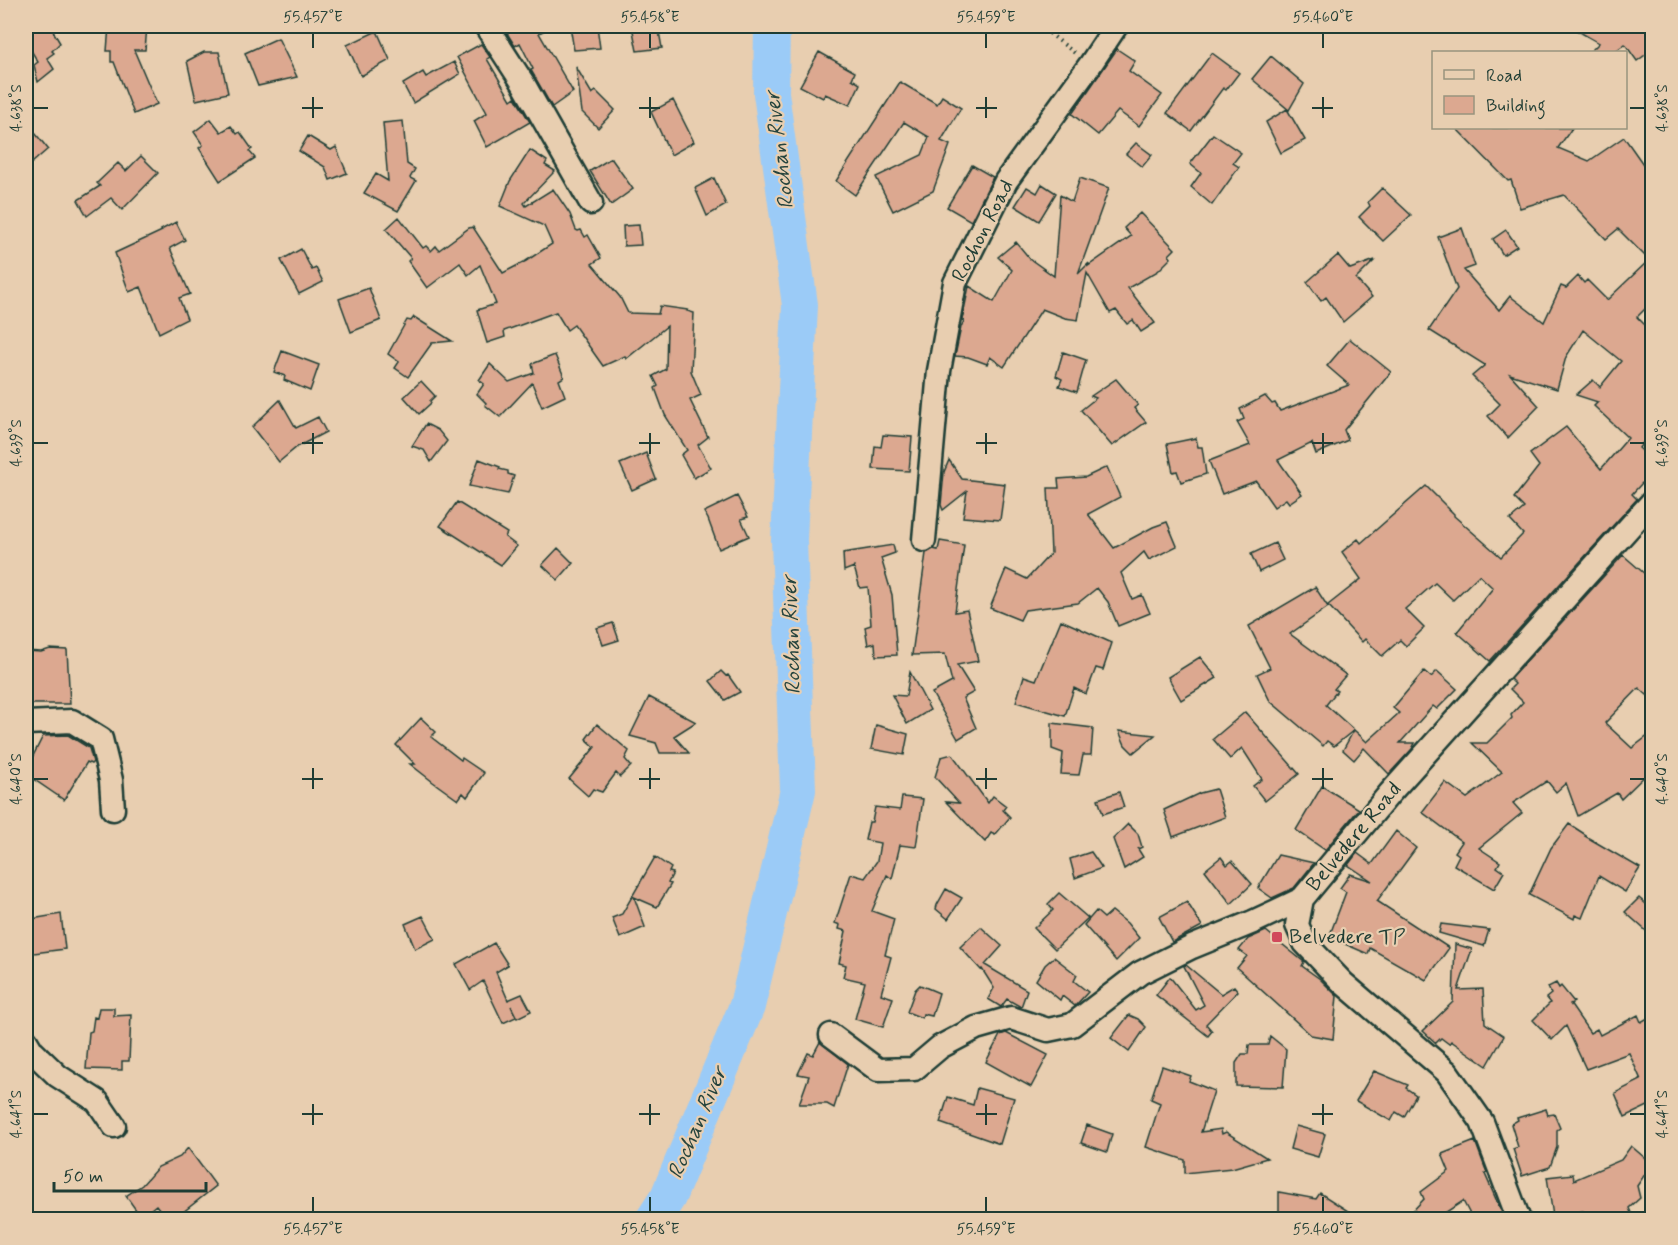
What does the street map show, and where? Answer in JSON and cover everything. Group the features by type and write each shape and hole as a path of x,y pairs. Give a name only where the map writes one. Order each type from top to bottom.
{"street":[{"path":"486,26 523,83 591,203"},
{"name":"Rochon Road","path":"924,540 939,371 955,283 1006,181 1090,66 1116,26"},
{"name":"Belvedere Road","path":"1519,1220 1482,1122 1448,1072 1343,984 1305,943 1297,925 1302,899 1390,793 1653,502"},
{"path":"26,723 72,722 101,739 111,780 113,809"},
{"path":"831,1035 879,1070 914,1069 940,1047 976,1028 1002,1020 1011,1018 1048,1030 1072,1025 1140,973 1192,947 1302,899"},
{"path":"26,1041 32,1051 58,1076 97,1101 114,1126"}],"path":[{"path":"1040,26 1090,66"}],"building":[{"path":"26,26 50,26 60,43 52,51 54,53 47,58 54,69 38,82 34,65 38,62 26,42"},
{"path":"109,26 147,26 145,50 134,50 157,104 134,114 114,62 111,62 111,51 107,51"},
{"path":"511,26 553,26 539,33 573,92 552,107 531,70 533,69 520,43 515,46 505,30"},
{"path":"570,26 597,26 600,48 574,50"},
{"path":"632,26 658,26 662,48 637,51"},
{"path":"1569,26 1653,26 1653,49 1637,61 1625,44 1615,51 1591,51 1599,43"},
{"path":"377,31 390,60 361,76 347,45"},
{"path":"278,38 297,77 258,86 245,53"},
{"path":"481,44 511,100 515,97 530,122 487,147 474,121 487,113 457,57"},
{"path":"1117,49 1135,61 1129,71 1162,95 1139,126 1118,111 1098,135 1072,114"},
{"path":"204,52 219,52 228,93 196,100 187,61"},
{"path":"819,52 855,72 852,79 860,84 850,105 825,94 823,98 800,86"},
{"path":"1212,53 1239,73 1226,90 1223,88 1191,131 1167,113"},
{"path":"1271,56 1304,84 1289,110 1252,79"},
{"path":"454,62 460,74 413,103 403,84 423,72 426,77"},
{"path":"576,67 592,94 596,91 615,110 598,128 582,112"},
{"path":"900,82 937,104 942,96 961,108 941,141 950,145 933,191 893,211 876,177 922,155 929,137 904,122 855,195 836,181"},
{"path":"673,100 694,142 671,155 651,112"},
{"path":"1287,109 1305,140 1281,153 1266,122"},
{"path":"211,119 221,132 231,126 237,134 240,132 252,149 249,151 255,158 220,181 199,148 203,145 194,132"},
{"path":"403,121 407,164 415,169 410,178 416,181 398,211 364,193 376,174 388,181 383,123"},
{"path":"26,122 48,149 26,168"},
{"path":"1457,129 1571,129 1558,148 1589,161 1624,137 1645,167 1653,163 1653,301 1637,317 1653,333 1653,429 1639,448 1653,461 1653,471 1632,494 1637,499 1490,661 1457,632 1493,588 1479,575 1453,600 1435,583 1405,609 1424,628 1406,646 1400,640 1382,656 1365,639 1362,642 1328,605 1361,579 1342,552 1358,539 1361,543 1426,486 1454,516 1501,557 1523,534 1510,520 1524,508 1514,498 1539,466 1530,454 1566,427 1601,469 1628,438 1594,406 1598,402 1576,395 1593,380 1600,387 1621,361 1583,330 1566,357 1557,389 1510,374 1539,406 1508,438 1488,416 1500,404 1472,376 1485,365 1429,330 1457,289 1438,237 1462,228 1475,266 1464,270 1499,310 1510,296 1544,322 1561,286 1566,288 1578,276 1584,283 1587,280 1607,300 1649,260 1618,229 1606,239 1564,195 1520,208 1511,180 1508,181"},
{"path":"1213,134 1241,153 1233,163 1239,167 1212,205 1191,187 1201,173 1190,164"},
{"path":"308,136 331,150 336,147 347,173 330,180 325,167 299,151"},
{"path":"1136,143 1152,155 1142,167 1126,154"},
{"path":"530,150 547,161 545,165 555,171 524,203 526,206 553,189 570,214 576,230 581,230 585,237 588,235 601,258 592,264 620,297 628,313 658,314 660,306 694,313 691,371 701,395 690,400 708,437 698,445 711,468 694,478 681,455 687,450 665,415 655,388 658,386 653,376 666,369 667,326 626,359 625,356 603,366 574,325 567,330 556,312 504,331 505,337 487,343 477,310 496,304 480,265 468,275 460,263 427,288 408,261 411,258 386,229 399,217 423,248 426,246 431,251 436,246 439,250 473,227 503,273 526,261 552,244 544,226 500,206 510,181"},
{"path":"141,156 158,173 122,210 111,198 87,216 78,200 100,186 97,183 118,163 126,171"},
{"path":"611,158 633,189 611,205 590,171"},
{"path":"972,165 993,177 971,221 947,207"},
{"path":"714,178 726,205 707,216 695,188"},
{"path":"1080,178 1109,188 1078,274 1089,263 1088,266 1131,236 1124,228 1140,213 1175,249 1169,255 1171,258 1158,271 1128,288 1155,323 1141,332 1133,320 1127,324 1116,310 1110,313 1087,273 1078,320 1065,318 1042,309 1004,367 990,357 987,364 968,357 955,356 964,321 962,320 969,286 994,302 1012,270 998,257 1016,242 1030,259 1054,276 1060,195 1072,202"},
{"path":"1042,184 1056,193 1039,221 1015,206 1027,187 1037,193"},
{"path":"1382,188 1411,215 1383,241 1359,217 1370,206 1368,202"},
{"path":"176,222 185,240 170,248 190,294 179,298 187,319 159,333 141,287 129,292 115,253"},
{"path":"639,225 641,245 624,246 623,226"},
{"path":"1506,230 1517,246 1503,255 1493,239"},
{"path":"301,249 312,270 316,268 323,282 299,294 281,260"},
{"path":"1338,255 1350,269 1375,260 1356,279 1372,297 1343,322 1326,297 1321,301 1307,282"},
{"path":"369,288 381,320 351,332 339,299"},
{"path":"414,317 452,341 432,343 408,377 395,368 399,362 388,354 407,320 411,321"},
{"path":"1350,339 1391,372 1344,430 1348,440 1316,454 1312,443 1278,460 1302,494 1289,503 1286,499 1274,507 1256,481 1222,494 1209,461 1250,445 1237,422 1244,419 1240,409 1265,396 1272,404 1275,403 1280,411 1349,385 1327,366"},
{"path":"282,351 319,365 310,391 284,380 285,376 274,372"},
{"path":"1063,352 1086,360 1077,392 1059,386 1062,379 1056,376"},
{"path":"555,355 564,377 559,380 565,396 542,407 532,383 500,417 485,405 486,403 477,394 484,384 479,380 490,364 509,382 534,373 532,364"},
{"path":"1116,379 1138,405 1134,408 1146,422 1112,446 1081,410 1096,398 1091,396"},
{"path":"421,381 435,396 419,414 404,397"},
{"path":"280,400 296,428 318,417 326,432 297,447 279,462 252,427"},
{"path":"426,424 438,430 447,441 431,462 424,450 412,446"},
{"path":"883,435 912,437 909,471 873,469 875,446 881,447"},
{"path":"1196,438 1198,447 1202,447 1206,474 1181,482 1177,471 1173,472 1167,444"},
{"path":"646,453 656,479 632,490 620,464"},
{"path":"479,459 500,467 499,469 508,471 508,474 514,476 508,494 469,486"},
{"path":"949,460 962,479 1005,484 1000,520 963,517 967,491 943,510 941,505 944,472"},
{"path":"1107,467 1120,497 1088,514 1114,548 1167,522 1177,546 1149,560 1144,552 1121,573 1132,599 1142,595 1150,613 1118,626 1108,602 1097,588 1078,603 1025,610 1020,620 990,608 1006,569 1027,579 1051,553 1048,488 1059,488 1058,479 1086,477"},
{"path":"737,496 748,517 741,519 749,536 719,549 704,512"},
{"path":"457,502 507,533 505,537 517,546 501,565 440,526"},
{"path":"940,541 964,545 955,612 967,610 978,661 957,665 974,692 963,698 976,728 958,739 932,693 952,682 945,654 912,655 926,553 933,549 938,550"},
{"path":"1275,543 1283,560 1259,572 1251,554"},
{"path":"893,545 895,553 881,558 892,595 897,655 876,656 875,643 868,645 865,627 871,625 868,587 860,588 854,567 844,571 843,553"},
{"path":"558,548 573,563 558,580 542,565"},
{"path":"1623,555 1653,581 1653,700 1639,688 1605,723 1632,748 1653,732 1653,768 1621,799 1617,793 1578,816 1566,783 1556,792 1547,781 1513,803 1522,813 1479,848 1500,862 1497,867 1504,872 1494,889 1454,865 1459,855 1455,852 1462,842 1422,812 1445,782 1467,798 1502,772 1472,743 1487,743 1512,718 1511,715 1523,702 1510,689 1515,684 1510,679"},
{"path":"1315,587 1328,607 1290,634 1346,675 1334,689 1337,691 1326,705 1354,730 1334,746 1327,741 1323,746 1270,701 1257,674 1270,668 1249,626"},
{"path":"1061,620 1112,643 1103,670 1096,668 1086,694 1074,688 1065,716 1016,702 1024,676 1036,680"},
{"path":"613,623 619,640 603,645 597,628"},
{"path":"50,649 67,650 70,704 26,704 26,651 41,652"},
{"path":"1200,657 1217,678 1181,700 1168,677"},
{"path":"721,671 726,676 728,675 740,692 725,700 710,681"},
{"path":"1424,671 1431,677 1437,671 1457,689 1437,709 1433,706 1400,743 1415,743 1412,749 1389,774 1364,748 1354,760 1343,750 1354,730 1367,742 1399,713 1393,708"},
{"path":"910,672 930,710 907,724 892,695 906,696"},
{"path":"649,697 696,722 674,736 689,753 660,753 656,743 630,736"},
{"path":"1245,712 1299,774 1265,801 1253,786 1262,779 1242,748 1230,759 1213,739"},
{"path":"421,718 436,732 431,737 461,760 462,758 484,773 467,797 463,793 458,800 433,782 410,764 415,764 396,745"},
{"path":"1052,723 1093,728 1091,755 1083,755 1079,775 1061,774 1063,753 1052,749"},
{"path":"597,724 629,751 625,759 631,766 620,777 616,773 602,792 593,789 588,796 569,779 595,747 586,739"},
{"path":"876,725 908,734 904,755 871,749"},
{"path":"1119,731 1155,735 1133,753 1125,745"},
{"path":"68,735 89,748 93,762 91,764 87,762 64,800 26,774 26,770 43,736"},
{"path":"952,754 988,803 993,796 1006,806 1003,810 1010,817 995,835 991,833 985,842 946,802 959,803 935,777 941,757"},
{"path":"1322,786 1359,809 1325,850 1296,830"},
{"path":"1216,789 1225,817 1173,837 1164,810 1200,793"},
{"path":"1119,792 1124,807 1103,814 1098,799"},
{"path":"902,797 923,799 916,847 900,845 892,879 887,875 872,911 894,919 885,955 891,957 881,994 893,998 883,1027 855,1019 865,982 843,977 846,965 839,963 846,931 839,929 840,925 835,923 851,874 865,878 877,861 880,843 865,840 875,807 900,810"},
{"path":"1128,824 1138,834 1142,847 1138,849 1143,857 1124,869 1113,839"},
{"path":"1569,824 1640,868 1625,892 1599,876 1582,918 1575,915 1574,919 1529,895 1551,848"},
{"path":"1396,831 1416,848 1377,901 1449,948 1426,980 1370,948 1368,954 1329,937 1346,892 1340,888 1350,874 1372,881 1348,865 1357,853 1372,864"},
{"path":"1091,852 1102,868 1075,878 1070,859"},
{"path":"1278,855 1314,863 1294,888 1272,898 1258,888"},
{"path":"655,857 671,868 669,872 673,873 668,883 671,884 657,907 634,897 645,927 620,938 612,918 622,914"},
{"path":"1221,857 1227,865 1232,861 1252,884 1231,904 1205,870"},
{"path":"946,889 962,898 948,919 936,909"},
{"path":"1059,893 1088,918 1055,949 1034,928 1053,910 1048,904"},
{"path":"1639,898 1653,910 1653,937 1625,912"},
{"path":"1187,902 1202,926 1172,942 1159,917"},
{"path":"1096,911 1104,918 1112,911 1127,923 1139,938 1116,961 1084,925"},
{"path":"61,914 65,949 26,954 26,920"},
{"path":"423,916 435,939 415,949 405,924"},
{"path":"1441,924 1489,930 1484,946 1439,933"},
{"path":"981,927 1002,946 985,965 1027,990 1021,1007 1007,999 1001,1007 988,999 994,988 982,969 960,947"},
{"path":"1266,931 1304,962 1302,966 1320,979 1337,996 1333,1039 1311,1035 1237,968 1247,956 1239,950 1248,939"},
{"path":"494,943 508,965 496,972 508,1000 522,994 531,1011 517,1018 511,1006 516,1017 503,1023 483,981 470,990 456,964"},
{"path":"1455,944 1472,949 1458,990 1483,989 1485,1023 1504,1036 1487,1066 1451,1041 1449,1044 1441,1038 1436,1043 1423,1031 1453,1002"},
{"path":"1054,957 1077,975 1074,981 1088,992 1075,1006 1062,996 1060,1000 1036,980 1045,965"},
{"path":"1186,965 1221,994 1234,986 1238,991 1206,1024 1212,1031 1208,1036 1156,995 1170,977 1196,1010 1204,1005 1184,966"},
{"path":"1556,983 1574,1002 1570,1004 1590,1033 1597,1029 1600,1035 1638,1015 1641,1022 1653,1015 1653,1106 1652,1104 1625,1117 1615,1093 1641,1080 1629,1053 1586,1069 1566,1026 1552,1040 1533,1020 1550,1003 1546,998 1551,994 1548,987"},
{"path":"920,985 939,993 932,1016 923,1014 922,1018 907,1012 915,990"},
{"path":"99,1008 114,1008 114,1016 131,1015 129,1061 122,1061 122,1070 86,1069 89,1032 92,1031 94,1017 97,1018"},
{"path":"1129,1015 1138,1019 1146,1027 1129,1052 1111,1038"},
{"path":"1006,1033 1048,1055 1031,1087 986,1062 1000,1035"},
{"path":"1270,1036 1286,1049 1283,1087 1236,1086 1236,1063 1242,1054 1248,1054 1249,1045 1268,1045"},
{"path":"820,1042 848,1064 834,1108 827,1104 799,1104 809,1076 798,1074 808,1053 813,1055"},
{"path":"1162,1066 1191,1076 1189,1081 1214,1091 1201,1132 1221,1129 1222,1134 1226,1132 1267,1158 1232,1168 1185,1173 1185,1160 1146,1147 1160,1103 1151,1099"},
{"path":"1374,1071 1408,1085 1406,1088 1416,1095 1404,1117 1396,1112 1391,1121 1356,1101"},
{"path":"977,1088 1014,1098 1000,1144 940,1123 948,1097 973,1105"},
{"path":"1546,1109 1548,1115 1554,1114 1560,1128 1557,1130 1557,1147 1550,1167 1522,1176 1513,1149 1518,1147 1511,1124 1518,1120 1517,1118"},
{"path":"1087,1125 1112,1134 1107,1152 1081,1143"},
{"path":"1296,1126 1325,1134 1318,1157 1290,1149"},
{"path":"1475,1141 1487,1173 1485,1174 1502,1213 1487,1220 1473,1220 1463,1201 1434,1220 1404,1220 1424,1199 1421,1192 1449,1171 1442,1154"},
{"path":"1631,1146 1652,1164 1637,1186 1640,1198 1629,1208 1634,1220 1587,1220 1583,1211 1553,1216 1547,1177 1573,1174 1574,1180 1621,1160"},
{"path":"188,1148 216,1186 173,1220 168,1220 156,1205 141,1217 126,1196 142,1185 158,1167 180,1157"},
{"path":"1279,1192 1316,1199 1320,1193 1362,1220 1307,1220 1279,1213"}],"waterway":[{"name":"Rochan River","path":"653,1220 668,1197 747,1006 798,790 789,540 800,305 771,93 772,26"}],"place":[{"name":"Belvedere TP","path":"1277,937"}]}
